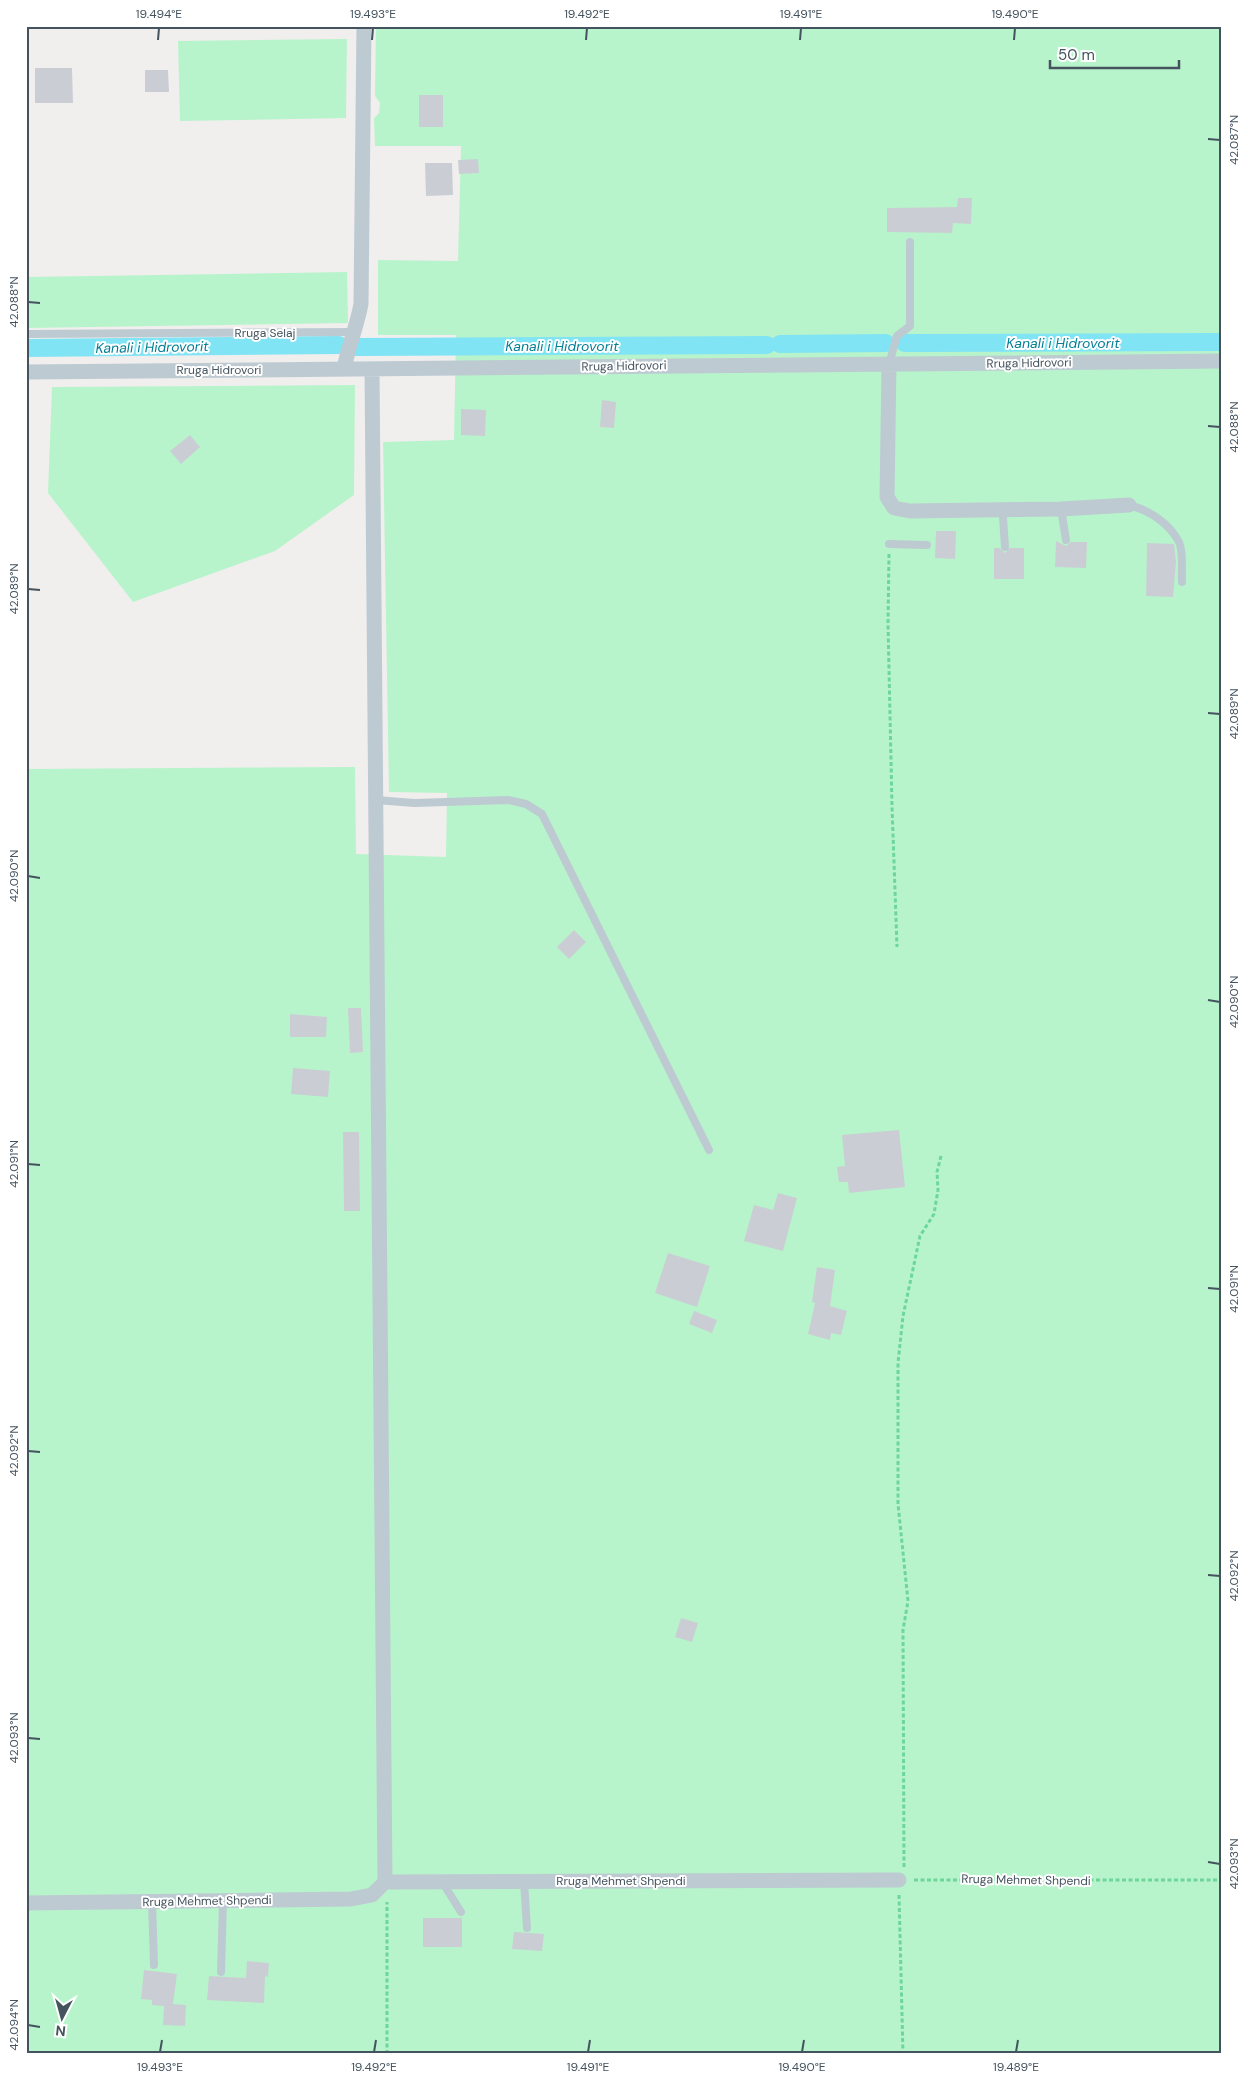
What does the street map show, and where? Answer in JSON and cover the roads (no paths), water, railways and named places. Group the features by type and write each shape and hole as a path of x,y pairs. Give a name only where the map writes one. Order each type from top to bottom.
{"street":[{"path":"344,369 347,351 355,332 361,304 364,26"},
{"name":"Rruga Hidrovori","path":"26,372 1222,361"},
{"path":"889,364 887,497 894,508 910,511 1061,509 1129,505"},
{"path":"372,369 385,1882"},
{"name":"Rruga Mehmet Shpendi","path":"26,1904 351,1899 372,1895 385,1882 899,1880"}],"lane":[{"path":"889,364 896,336 910,326 910,242"},
{"name":"Rruga Selaj","path":"26,334 355,332"},
{"path":"1129,505 1147,510 1159,520 1180,544 1182,582"},
{"path":"1000,509 1003,517 1005,547"},
{"path":"1061,509 1066,540"},
{"path":"889,544 927,545"},
{"path":"376,800 414,802 508,800 526,804 542,814 710,1150"},
{"path":"524,1881 526,1928"},
{"path":"446,1882 446,1888 461,1912"},
{"path":"221,1972 223,1901"},
{"path":"152,1902 154,1965"}],"waterway":[{"name":"Kanali i Hidrovorit","path":"905,343 1222,342"},
{"name":"Kanali i Hidrovorit","path":"780,344 886,343"},
{"name":"Kanali i Hidrovorit","path":"26,348 339,345"},
{"name":"Kanali i Hidrovorit","path":"356,347 767,345"}]}
